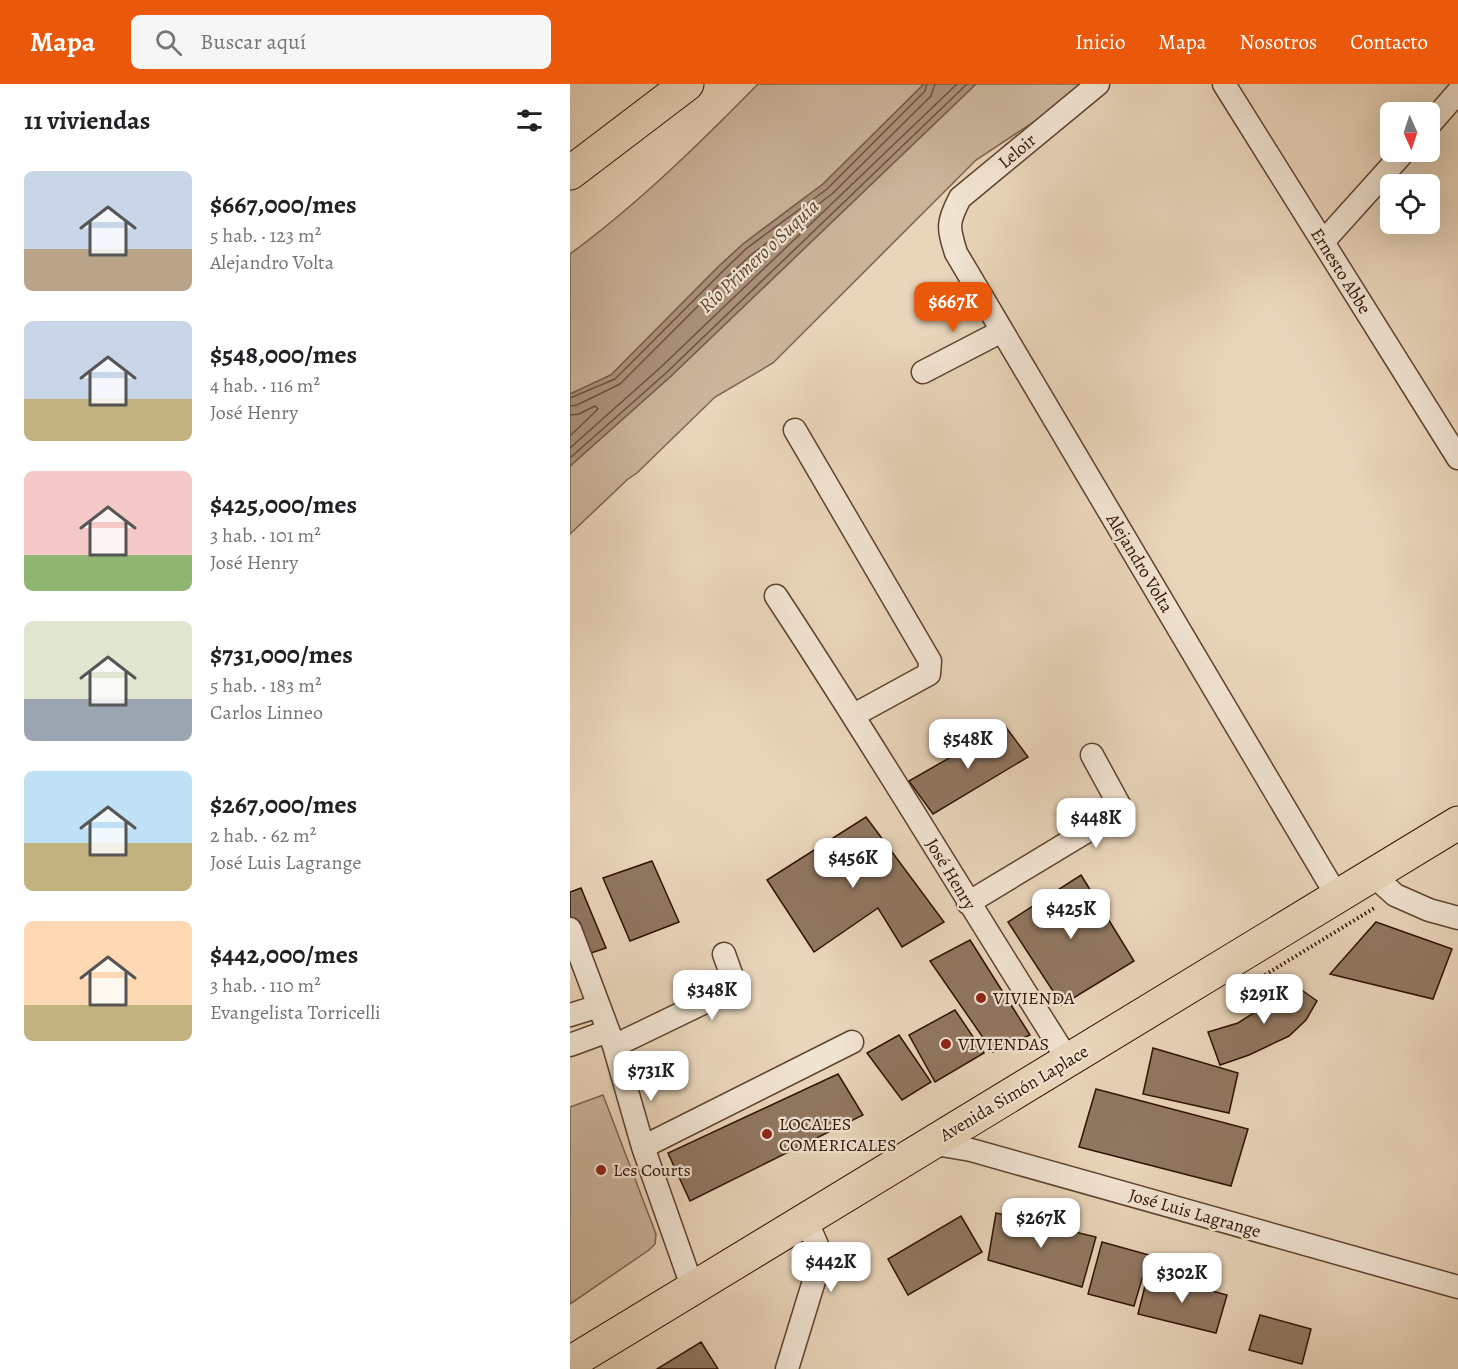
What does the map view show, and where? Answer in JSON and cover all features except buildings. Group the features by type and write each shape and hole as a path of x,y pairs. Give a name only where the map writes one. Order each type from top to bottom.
{"main road":[{"path":"570,173 687,84"},
{"name":"Avenida Simón Laplace","path":"570,1363 1458,823"}],"street":[{"name":"Leloir","path":"949,228 952,214 960,198 1098,84"},
{"name":"Ernesto Abbe","path":"1224,84 1458,458"},
{"path":"1440,113 1458,92"},
{"path":"1323,242 1395,162"},
{"name":"Alejandro Volta","path":"949,228 956,253 1337,896"},
{"path":"923,372 1002,331"},
{"path":"795,430 930,661 929,674 854,715"},
{"name":"José Henry","path":"776,596 854,715 968,903 1068,1060"},
{"path":"968,903 1122,810 1092,755"},
{"path":"1373,875 1395,896 1429,910 1458,918"},
{"path":"570,929 611,1039 643,1147 693,1289"},
{"path":"570,1045 611,1039 732,989 734,982 724,954"},
{"path":"570,1016 599,1006"},
{"path":"643,1147 852,1042"},
{"name":"José Luis Lagrange","path":"930,1143 971,1150 1458,1287"},
{"path":"787,1369 817,1271 817,1245 806,1220"}],"shaded area":[{"path":"758,84 924,84 823,184 743,244 718,267 611,375 570,394 570,254 644,194"},
{"path":"976,84 1091,84 976,160 773,363 715,397 570,534 570,466 670,377"},
{"name":"Les Courts","path":"603,1095 656,1234 655,1244 570,1304 570,1107"}],"water":[{"name":"Río Primero o Suquía","path":"924,84 976,84 670,377 570,466 570,394 611,375 718,267 743,244 823,184"}],"place":[{"name":"VIVIENDA","path":"981,998"},
{"name":"VIVIENDAS","path":"946,1044"},
{"name":"LOCALES COMERICALES","path":"767,1134"},
{"name":"Les Courts","path":"601,1170"}]}
